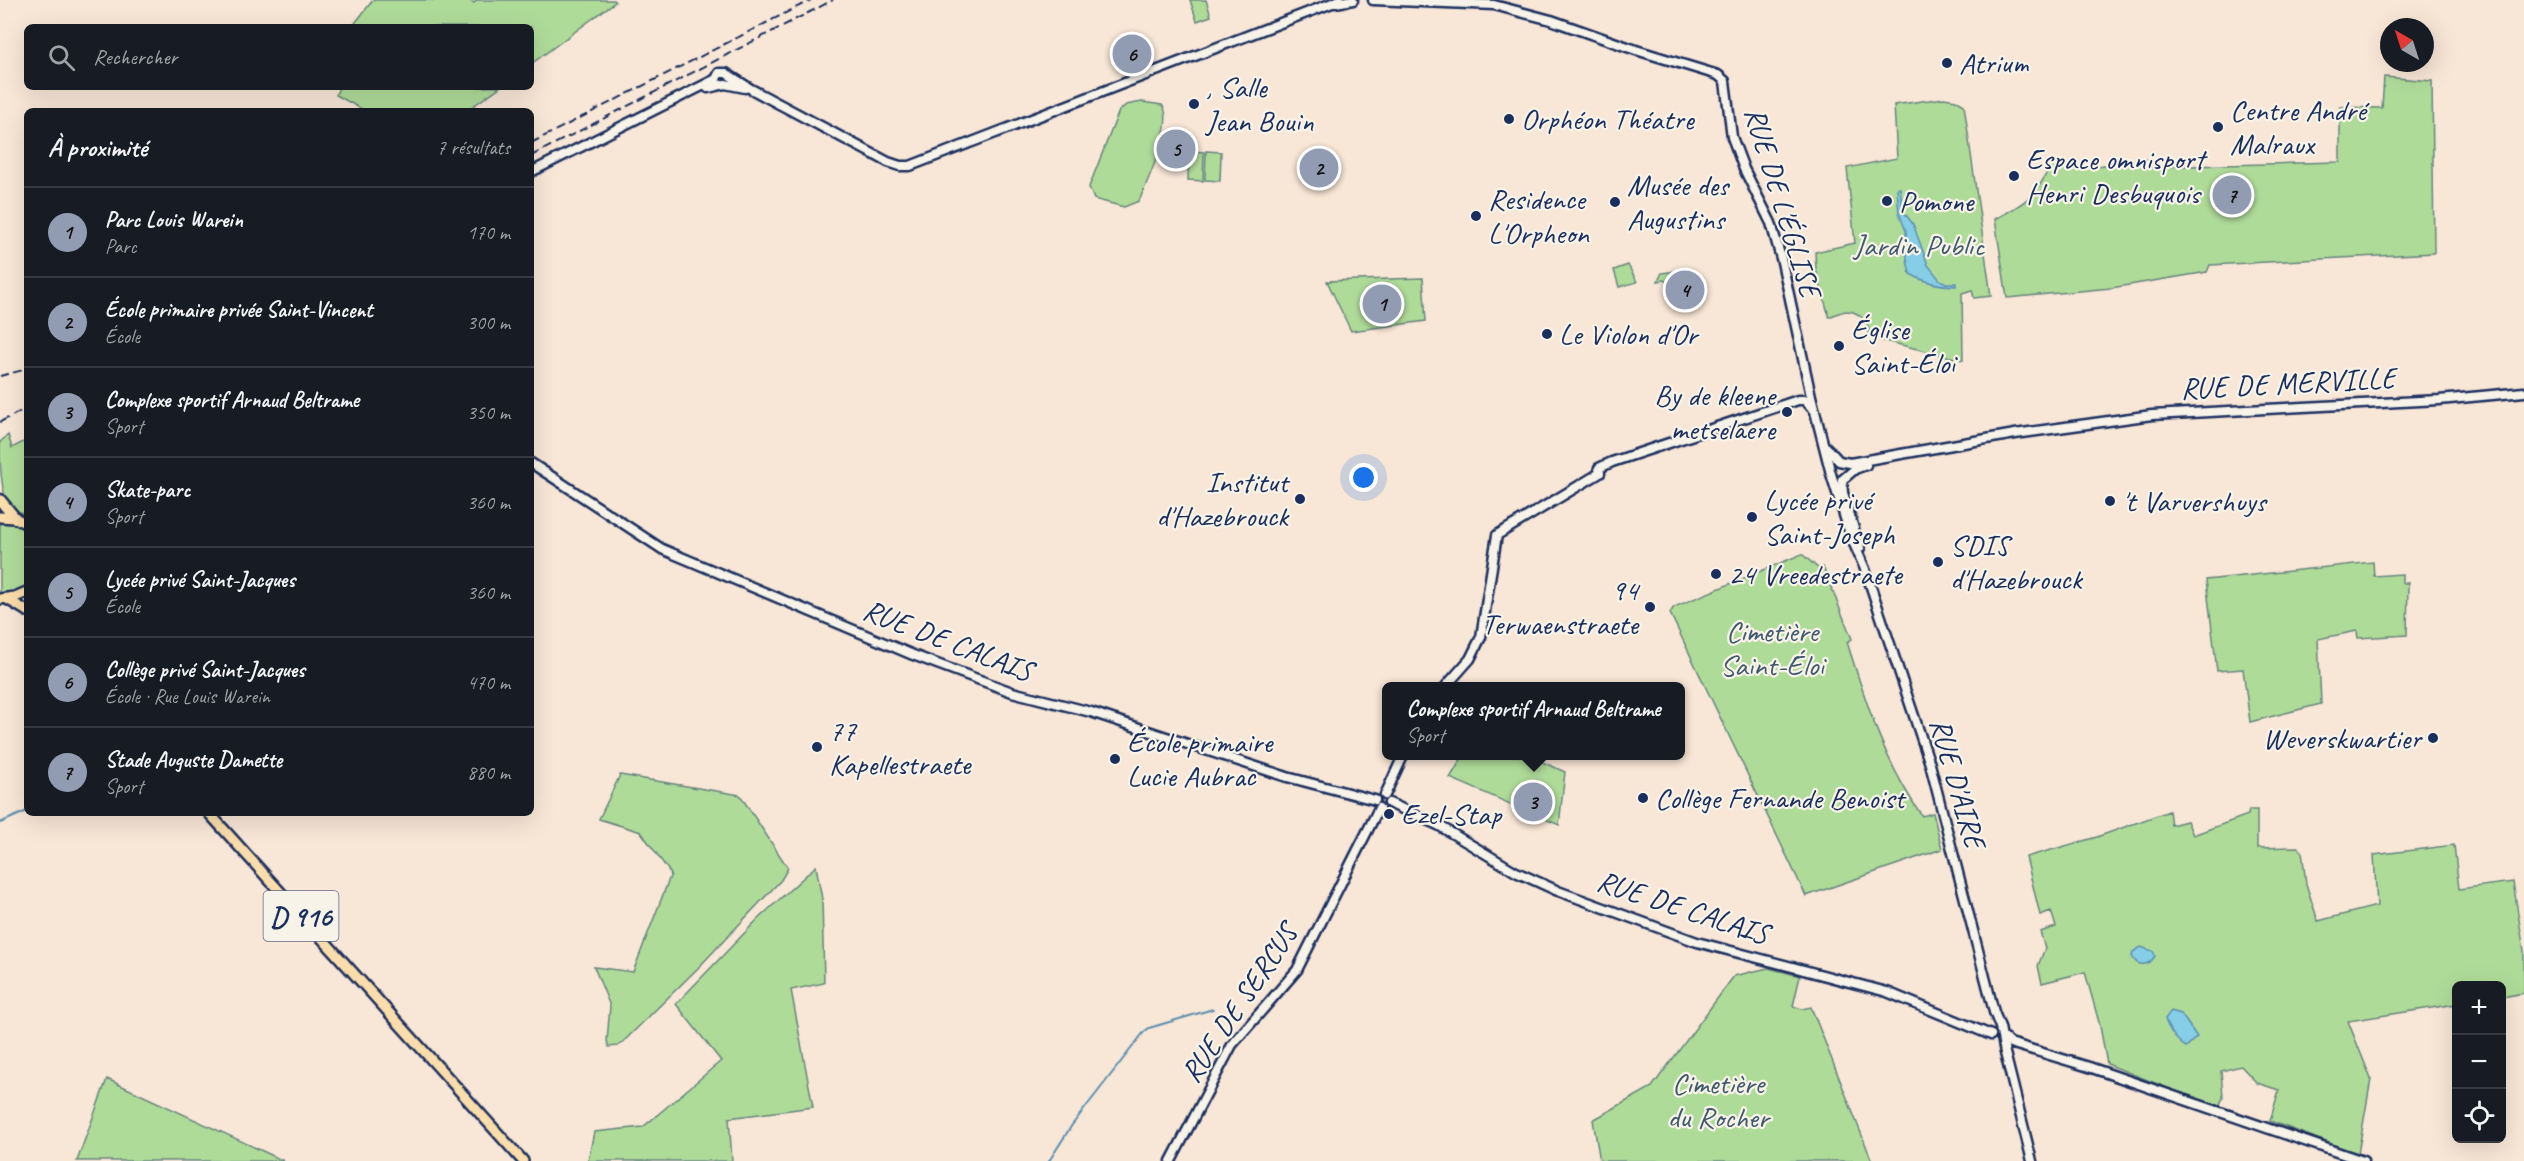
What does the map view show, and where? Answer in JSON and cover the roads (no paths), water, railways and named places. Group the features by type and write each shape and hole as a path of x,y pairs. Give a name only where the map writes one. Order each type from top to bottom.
{"highway":[{"path":"0,500 15,519"}],"main road":[{"path":"0,517 24,523"},
{"path":"4,599 24,593"},
{"path":"4,599 24,609"},
{"name":"D 916","path":"212,816 523,1161"}],"street":[{"path":"534,171 693,92 722,81 751,89 891,164 914,166 1336,2 1353,0"},
{"path":"1373,0 1411,0"},
{"name":"RUE DE L'ÉGLISE","path":"1411,0 1494,5 1568,25 1723,78 1726,85 1728,117 1733,142 1770,219 1781,257 1814,411"},
{"name":"RUE DE MERVILLE","path":"1842,462 2004,436 2174,413 2439,400 2524,392"},
{"path":"1450,682 1470,659 1481,636 1497,536 1600,470 1800,399 1806,400 1814,411"},
{"name":"RUE D'AIRE","path":"1814,411 1851,537 1865,569"},
{"name":"RUE DE MERVILLE","path":"1846,477 1858,467 1879,462 2055,430"},
{"name":"RUE D'AIRE","path":"1824,444 1842,462 1846,477 1843,493 1865,569 1930,764 2032,1161"},
{"path":"1842,462 1833,464 1831,474 1846,477"},
{"name":"RUE DE CALAIS","path":"534,465 662,549 921,658 1012,692 1091,712 1293,779 1377,804"},
{"path":"1387,799 1379,794 1377,804 1385,808 1402,760"},
{"name":"RUE DE CALAIS","path":"1387,799 1438,825 1516,872 1563,893 1697,942 1881,990 1999,1036"},
{"name":"RUE DE SERCUS","path":"1171,1161 1232,1045 1297,969 1377,804"},
{"path":"1999,1036 2363,1161"}],"water":[{"path":"1900,188 1903,211 1913,224 1928,265 1940,280 1946,283 1956,283 1956,286 1932,283 1910,274 1906,231 1899,213 1897,189"},
{"path":"2141,947 2153,951 2155,956 2146,964 2140,964 2132,956 2133,952"},
{"path":"2171,1011 2181,1014 2197,1037 2186,1047 2176,1039 2166,1023 2165,1019"}],"waterway":[{"path":"0,823 24,812"},
{"path":"1049,1161 1072,1125 1144,1032 1149,1028 1213,1009"}],"railway":[{"path":"534,141 811,0"},
{"path":"534,154 833,0"},
{"path":"0,376 24,370"},
{"path":"0,422 24,410"}],"place":[{"name":"Collège privé Saint-Jacques","path":"1132,54"},
{"name":"Atrium","path":"1947,63"},
{"name":", Salle Jean Bouin","path":"1194,104"},
{"name":"Orphéon Théatre","path":"1509,119"},
{"name":"Centre André Malraux","path":"2218,127"},
{"name":"Lycée privé Saint-Jacques","path":"1176,149"},
{"name":"École primaire privée Saint-Vincent","path":"1319,168"},
{"name":"Espace omnisport Henri Desbuquois","path":"2014,176"},
{"name":"Stade Auguste Damette","path":"2232,195"},
{"name":"Pomone","path":"1887,201"},
{"name":"Musée des Augustins","path":"1615,202"},
{"name":"Residence L'Orpheon","path":"1476,216"},
{"name":"Skate-parc","path":"1685,290"},
{"name":"Parc Louis Warein","path":"1382,304"},
{"name":"Le Violon d'Or","path":"1547,334"},
{"name":"Église Saint-Éloi","path":"1839,346"},
{"name":"By de kleene metselaere","path":"1787,412"},
{"name":"Institut d'Hazebrouck","path":"1300,499"},
{"name":"'t Varvershuys","path":"2110,501"},
{"name":"Lycée privé Saint-Joseph","path":"1752,517"},
{"name":"SDIS d'Hazebrouck","path":"1938,562"},
{"name":"24 Vreedestraete","path":"1716,574"},
{"name":"94 Terwaenstraete","path":"1650,607"},
{"name":"Weverskwartier","path":"2433,738"},
{"name":"77 Kapellestraete","path":"817,747"},
{"name":"École primaire Lucie Aubrac","path":"1115,759"},
{"name":"Collège Fernande Benoist","path":"1643,798"},
{"name":"Complexe sportif Arnaud Beltrame","path":"1533,802"},
{"name":"Ezel-Stap","path":"1389,814"}],"park label":[{"name":"Jardin Public","path":"1919,245"},
{"name":"Cimetière Saint-Éloi","path":"1772,648"},
{"name":"Cimetière du Rocher","path":"1718,1100"}]}
